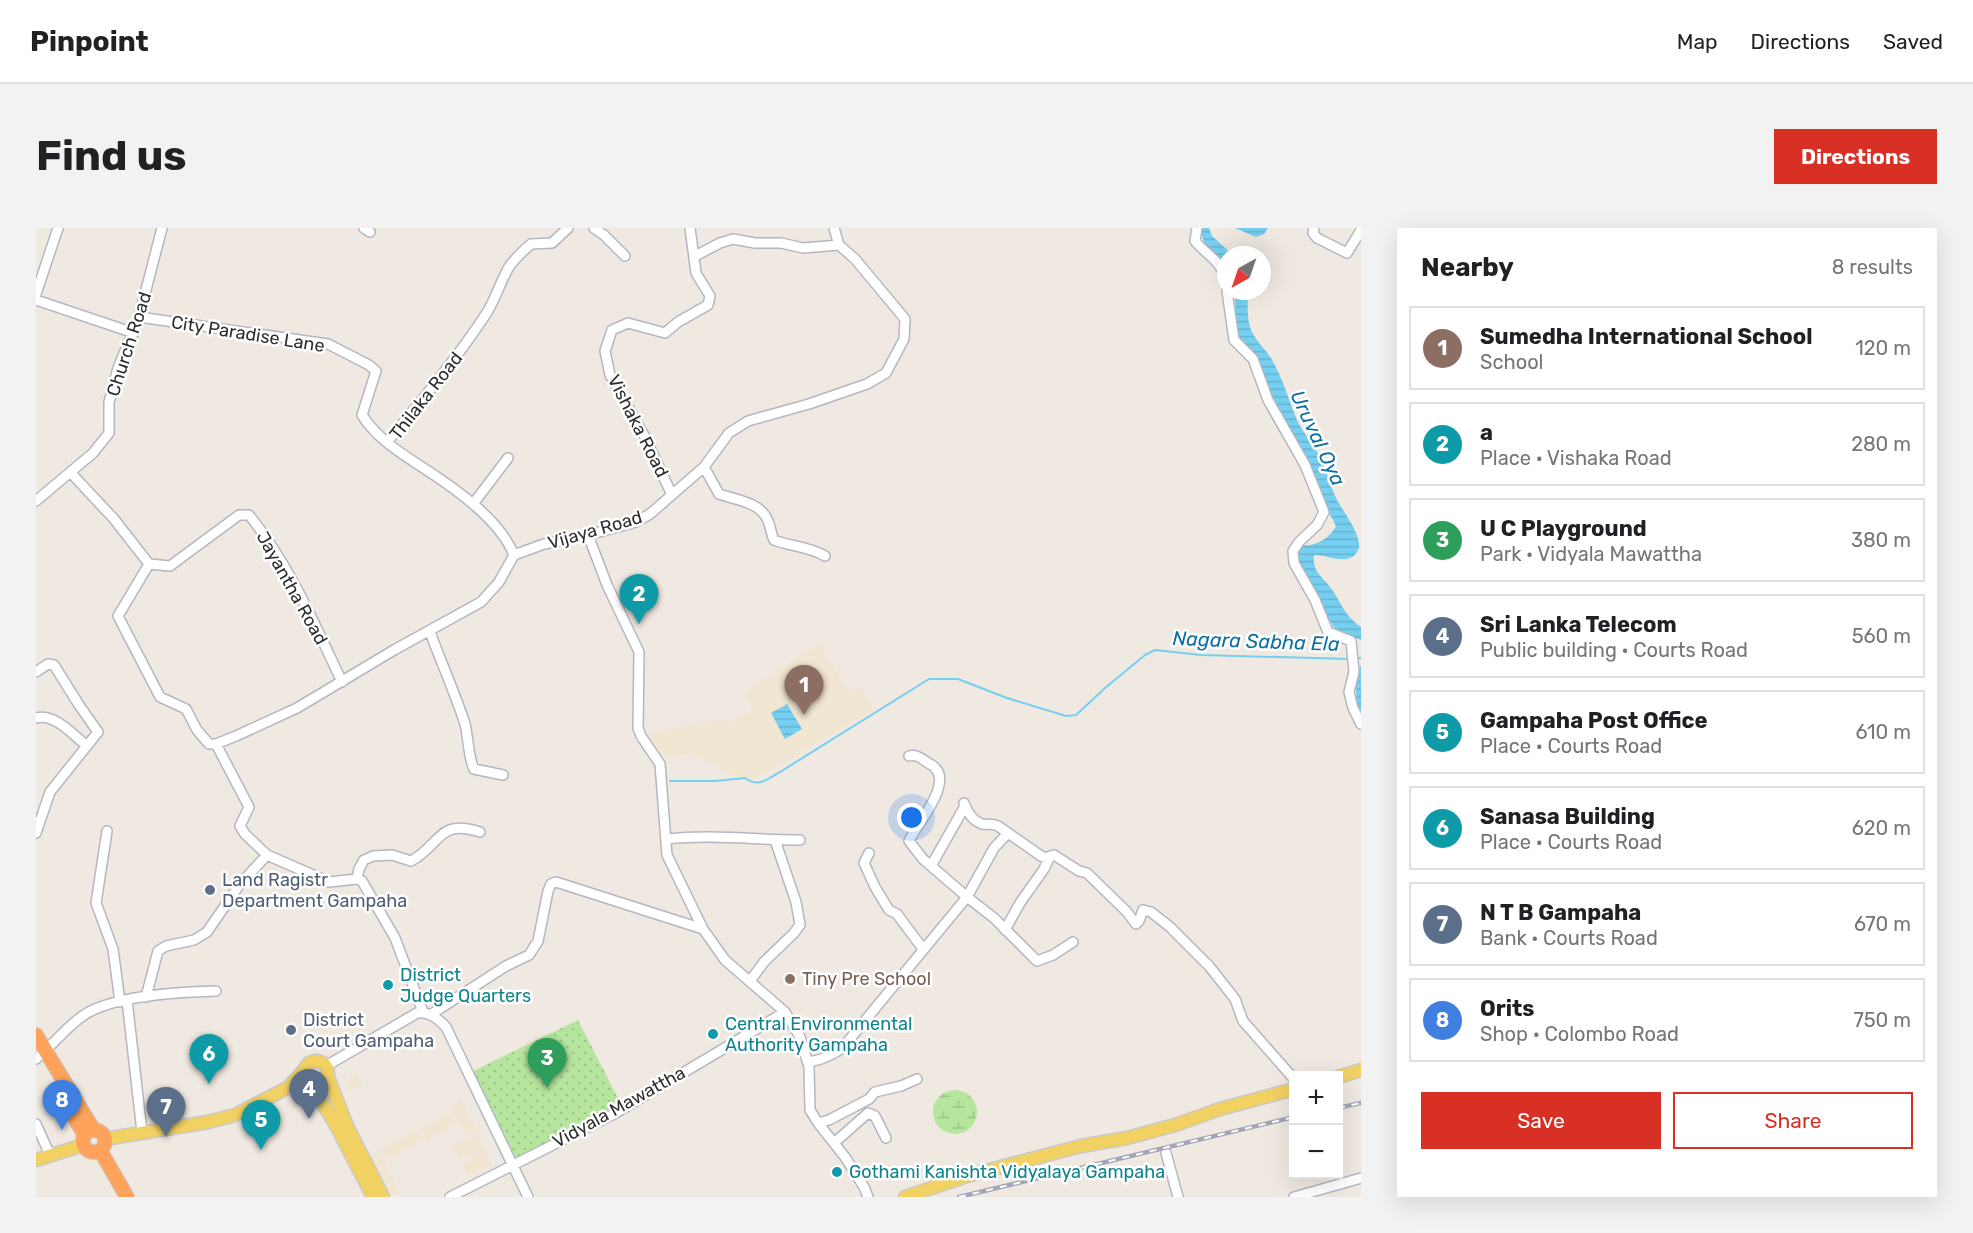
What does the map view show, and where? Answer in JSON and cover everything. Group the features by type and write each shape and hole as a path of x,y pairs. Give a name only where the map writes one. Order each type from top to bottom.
{"highway":[{"path":"36,1035 39,1054 87,1136 93,1152 103,1145"},
{"path":"87,1136 100,1131 103,1145 127,1197"}],"main road":[{"path":"289,1087 312,1061 320,1061 327,1071 370,1180 373,1197"},
{"path":"304,1070 306,1078 383,1197"},
{"path":"103,1145 142,1132 208,1122 235,1115 289,1087 320,1085 327,1071"},
{"path":"1343,1076 1361,1071"},
{"path":"905,1197 967,1176 1081,1146 1127,1138 1289,1090"},
{"path":"36,1160 87,1136"}],"street":[{"path":"36,294 58,228"},
{"name":"Church Road","path":"36,501 93,453 109,433 109,402 118,368 140,317 162,228"},
{"name":"Thilaka Road","path":"514,555 508,541 473,504 446,482 387,442 415,410 470,338 495,300 499,286 516,257 531,244 552,243 568,228"},
{"path":"594,228 625,256"},
{"name":"Vishaka Road","path":"672,495 645,437 610,375 605,351 612,330 628,323 665,333 678,322 708,305 710,296 696,273 690,228"},
{"name":"Vijaya Road","path":"514,555 565,539 636,522 650,514 704,467 729,433 748,421 809,404 867,384 886,374 904,339 905,319 855,259 839,245 834,228"},
{"path":"1314,228 1313,233 1317,238 1347,253 1361,230"},
{"path":"1197,229 1195,241 1203,251 1217,261"},
{"path":"695,256 733,239 755,243 781,243 803,248 839,245"},
{"path":"36,300 134,333"},
{"path":"1228,300 1234,340 1253,359 1268,400 1305,465 1324,512 1317,525 1293,551 1294,563 1315,600 1328,632 1351,641 1354,658 1353,682 1349,692 1353,708 1361,724"},
{"name":"City Paradise Lane","path":"140,317 328,344 376,371 362,415 369,426 387,442"},
{"path":"473,504 508,458"},
{"path":"704,467 719,494 750,504 762,511 774,540 786,545 814,549 825,556"},
{"path":"71,473 114,519 149,564 118,616 160,697 186,709 197,730 209,744 216,744 297,708 394,650 481,602 499,582 514,555"},
{"name":"Jayantha Road","path":"149,564 170,566 239,515 249,515 265,535 302,598 342,682"},
{"path":"588,535 607,585 639,652 638,728 660,764 668,855 703,929 725,960 785,1012 800,1037 809,1066 809,1106 818,1123 864,1187 868,1197"},
{"path":"429,632 465,725 470,745 471,765 474,769 503,774"},
{"path":"36,672 48,664 54,665 98,732 50,792 36,833"},
{"path":"36,718 44,716 53,719 87,746"},
{"path":"216,744 249,807 240,826 245,834 267,855 329,882 357,879 362,881 395,938 426,1013"},
{"path":"909,756 918,756 934,766 940,773 941,782 938,792 909,841 932,867 994,918 1039,962 1072,942"},
{"path":"932,867 965,805 973,818 982,824 995,824 1041,856 1054,855 1078,871 1087,873 1127,912 1136,924 1142,911 1146,909 1170,927 1225,985 1235,999 1244,1021 1289,1074"},
{"path":"357,879 358,869 364,860 374,856 392,855 411,861 421,855 445,831 453,828 480,832"},
{"path":"106,831 96,903 113,949 142,1132"},
{"path":"807,1061 839,1051 967,897 994,848 1008,833"},
{"path":"667,839 722,836 800,840"},
{"path":"750,981 764,962 795,933 800,925 796,902 775,840"},
{"path":"869,853 864,863 875,887 890,910 897,914 923,949"},
{"path":"146,997 158,951 165,946 194,940 207,932 240,884 267,855"},
{"path":"1005,930 1050,856"},
{"path":"426,1013 529,955 538,940 548,891 551,884 556,882 703,929"},
{"path":"39,1054 87,1013 123,1001 146,997 216,991"},
{"name":"Vidyala Mawattha","path":"450,1197 614,1114 785,1012"},
{"path":"327,1071 417,1013 426,1013 438,1018 446,1027 528,1197"},
{"path":"818,1123 829,1120 867,1100 875,1092 901,1086 917,1079"},
{"path":"834,1143 868,1113 875,1116 886,1138"},
{"path":"36,1124 50,1155"},
{"path":"1166,1153 1178,1197"},
{"path":"1294,1197 1328,1193 1361,1178"}],"shaded area":[{"path":"819,644 849,692 860,686 873,710 753,780 727,773 693,753 663,758 658,754 650,734 702,722 725,720 730,723 753,710 744,692"},
{"path":"356,1072 363,1085 349,1091 346,1083 351,1080 348,1076"},
{"path":"461,1100 477,1130 466,1135 451,1105"},
{"path":"451,1113 457,1124 427,1140 421,1129"},
{"path":"419,1129 425,1140 385,1160 380,1149"},
{"path":"476,1134 492,1164 469,1177 462,1164 474,1158 472,1153 459,1159 452,1146"},
{"path":"379,1152 399,1191 389,1196 370,1156"}],"green space":[{"path":"578,1020 621,1104 516,1158 473,1071"},
{"path":"955,1090 964,1091 971,1096 976,1103 976,1121 971,1128 964,1133 955,1134 946,1133 939,1128 934,1121 933,1112 934,1103 939,1096 946,1091"}],"water":[{"path":"1201,228 1209,228 1212,236 1223,246 1217,246 1217,259 1206,246"},
{"path":"1235,228 1268,228 1264,234 1256,237"},
{"path":"1235,300 1248,300 1248,317 1252,332 1275,365 1296,418 1320,457 1337,500 1357,536 1359,548 1350,558 1338,559 1314,555 1314,561 1316,570 1331,588 1347,614 1361,627 1361,640 1334,628 1299,563 1296,553 1302,545 1312,545 1322,541 1336,526 1323,501 1317,480 1297,441 1273,403 1250,351 1236,328"},
{"path":"1361,665 1361,715 1356,690"},
{"path":"787,704 802,729 785,739 771,713"}],"waterway":[{"name":"Nagara Sabha Ela","path":"670,781 745,778 755,782 763,781 929,679 958,679 1007,698 1066,716 1076,715 1145,655 1155,650 1201,655 1349,659"},
{"name":"Nagara Sabha Ela","path":"1355,659 1361,658"}],"railway":[{"path":"1343,1107 1361,1103"},
{"path":"959,1197 1289,1118"}],"place":[{"name":"a","path":"639,624"},
{"name":"Sumedha International School","path":"804,715"},
{"name":"Land Ragistr Department Gampaha","path":"210,890"},
{"name":"Tiny Pre School","path":"790,979"},
{"name":"District Judge Quarters","path":"388,985"},
{"name":"District Court Gampaha","path":"291,1030"},
{"name":"Central Environmental Authority Gampaha","path":"713,1034"},
{"name":"Sanasa Building","path":"209,1084"},
{"name":"U C Playground","path":"547,1088"},
{"name":"Sri Lanka Telecom","path":"309,1119"},
{"name":"Orits","path":"62,1130"},
{"name":"N T B Gampaha","path":"166,1137"},
{"name":"Gampaha Post Office","path":"261,1150"},
{"name":"Gothami Kanishta Vidyalaya Gampaha","path":"837,1172"}],"water label":[{"name":"Uruval Oya","path":"1318,438"}]}
